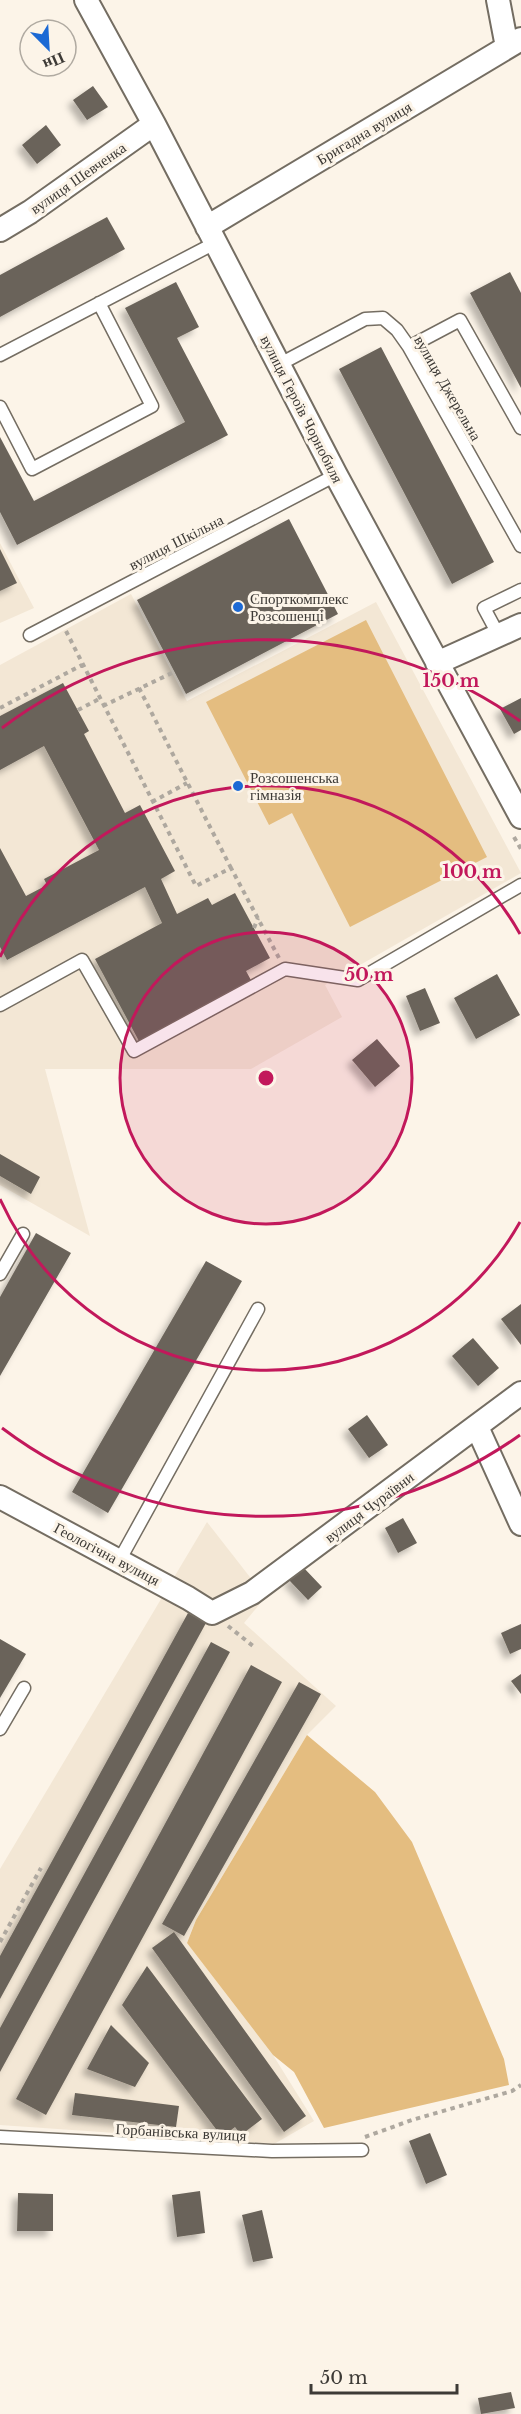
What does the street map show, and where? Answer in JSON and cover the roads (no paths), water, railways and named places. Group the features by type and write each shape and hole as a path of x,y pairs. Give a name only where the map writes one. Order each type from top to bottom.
{"street":[{"name":"вулиця Героїв Чорнобиля","path":"86,0 154,124 336,475 521,817"},
{"path":"498,0 514,43"},
{"name":"Бригадна вулиця","path":"211,235 514,43"},
{"name":"вулиця Шевченка","path":"0,230 30,212 154,124"},
{"path":"437,663 521,625"},
{"name":"вулиця Чураївни","path":"212,1613 252,1593 521,1393"},
{"path":"477,1427 521,1524"},
{"name":"Геологічна вулиця","path":"0,1497 212,1613"}],"lane":[{"path":"0,355 99,303 211,235"},
{"path":"0,407 32,469 153,406 99,303"},
{"name":"вулиця Джерельна","path":"280,364 364,319 383,318 397,330 408,347 521,546"},
{"path":"408,347 460,320 521,428"},
{"name":"вулиця Шкільна","path":"30,635 336,475"},
{"path":"498,634 484,608 521,590"},
{"path":"0,1005 82,960 134,1051 285,969 358,980 521,885"},
{"path":"0,1274 23,1234"},
{"path":"119,1561 258,1309"},
{"path":"0,1729 24,1688"},
{"name":"Горбанівська вулиця","path":"0,2137 272,2151 360,2145"}],"place":[{"name":"Спорткомплекс Розсошенці","path":"238,607"},
{"name":"Розсошенська гімназія","path":"238,786"}]}
